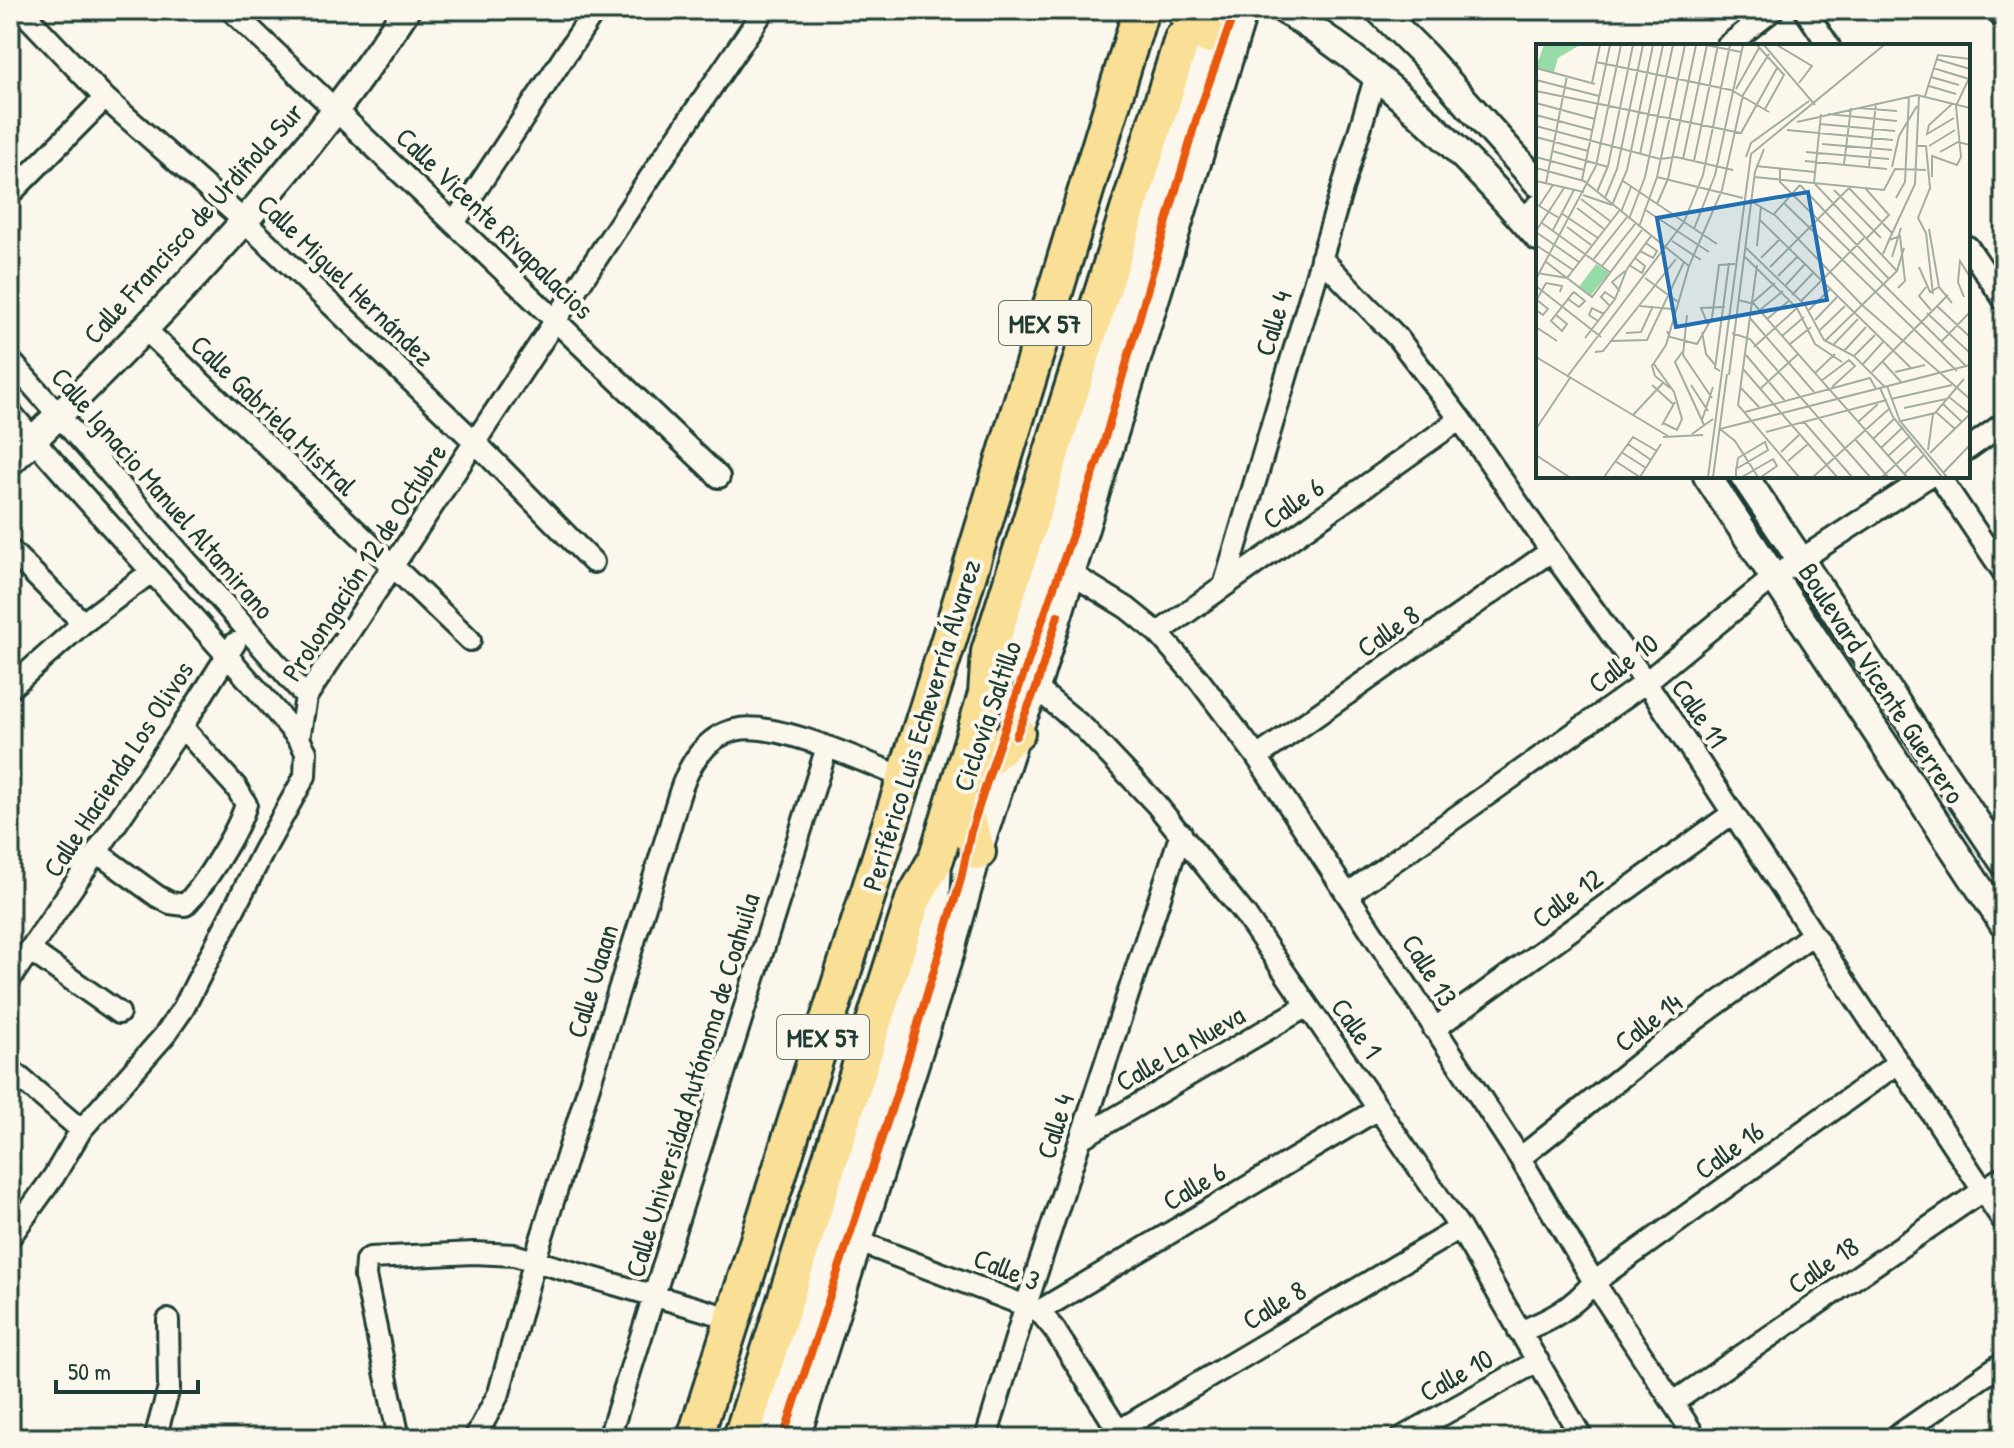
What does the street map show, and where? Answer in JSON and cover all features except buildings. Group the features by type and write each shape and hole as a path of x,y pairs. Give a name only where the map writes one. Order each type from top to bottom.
{"highway":[{"name":"Periférico Luis Echeverría Álvarez","path":"695,1438 1144,12"},
{"name":"Periférico Luis Echeverría Álvarez","path":"741,1438 913,900 936,859 986,694 989,652 1198,24"},
{"path":"978,852 958,788 1017,732"}],"main road":[{"name":"Periférico Luis Echeverría Álvarez","path":"766,1438 785,1370 922,946 934,905 936,859"}],"street":[{"name":"Calle Miguel Hernández","path":"21,10 105,98 243,220 475,442 593,562"},
{"name":"Calle Vicente Rivapalacios","path":"231,10 719,477"},
{"name":"Calle Francisco de Urdiñola Sur","path":"10,462 58,418 243,220 336,111 406,10"},
{"path":"454,223 595,10"},
{"name":"Prolongación 12 de Octubre","path":"10,1237 54,1176 81,1130 164,1036 183,1009 305,776 306,752 299,739 306,697 764,10"},
{"path":"796,1438 951,950 978,852 1017,732 1036,688 1244,10"},
{"path":"1284,10 1376,75 1533,221"},
{"path":"1379,10 1424,55 1536,181"},
{"path":"1730,44 1773,10"},
{"path":"1805,10 1828,44"},
{"path":"1997,10 2004,20"},
{"name":"Calle 4","path":"1224,586 1376,75"},
{"path":"10,194 105,98"},
{"path":"1970,250 2004,300"},
{"name":"Calle 11","path":"1321,258 1397,337 1460,419 1646,682 2004,1222"},
{"name":"Calle Gabriela Mistral","path":"144,328 470,640"},
{"name":"Calle Ignacio Manuel Altamirano","path":"10,360 306,697"},
{"name":"Calle Ignacio Manuel Altamirano","path":"10,412 227,653 299,739"},
{"name":"Calle 6","path":"1158,633 1460,419"},
{"path":"1970,448 2004,423"},
{"name":"Boulevard Vicente Guerrero","path":"1708,478 2004,925"},
{"name":"Boulevard Vicente Guerrero","path":"1745,478 2004,863"},
{"name":"Calle 10","path":"1349,893 1646,682 1774,577 1926,478"},
{"path":"1940,478 2004,573"},
{"path":"10,550 83,623"},
{"name":"Calle 8","path":"1257,757 1551,551"},
{"path":"10,688 83,623 151,572"},
{"name":"Calle 13","path":"1070,573 1127,608 1158,633 1199,680 1257,757 1520,1158 1594,1282 1696,1438"},
{"name":"Calle Hacienda Los Olivos","path":"10,979 182,727 227,653 246,631"},
{"name":"Calle 1","path":"1036,688 1084,728 1181,833 1246,916 1460,1228 1582,1438"},
{"path":"98,853 170,903 185,905 199,889 238,825 246,804 236,787 182,727"},
{"name":"Calle Uaaan","path":"475,1438 499,1393 535,1259 666,839 683,785 698,755 717,737 737,729 765,729 827,747 905,778"},
{"name":"Calle Universidad Autónoma de Coahuila","path":"609,1438 827,747"},
{"name":"Calle 12","path":"1434,1029 1733,813"},
{"name":"Calle 4","path":"986,1438 1032,1308 1081,1138 1181,833"},
{"name":"Calle 14","path":"1520,1158 1673,1036 1813,934"},
{"path":"31,951 119,1013"},
{"name":"Calle La Nueva","path":"1081,1138 1307,1006"},
{"name":"Calle 16","path":"1519,1332 1548,1321 1576,1303 1594,1282 1898,1063"},
{"path":"10,1069 81,1130"},
{"name":"Calle 6","path":"1032,1308 1378,1109"},
{"name":"Calle 18","path":"1674,1402 2004,1176"},
{"name":"Calle 8","path":"1120,1434 1460,1228"},
{"name":"Calle 3","path":"857,1241 1032,1308 1054,1329 1120,1434"},
{"path":"399,1438 365,1276 366,1261 379,1257 474,1253 514,1255 734,1319"},
{"path":"155,1438 169,1388 168,1320"},
{"name":"Calle 10","path":"1401,1438 1538,1361"},
{"path":"1894,1438 2004,1362"}],"cycle path":[{"name":"Ciclovía Saltillo","path":"783,1438 904,1071 961,879 971,831 1101,452 1196,120 1235,10"},
{"path":"1016,736 1036,688 1058,615"}]}
